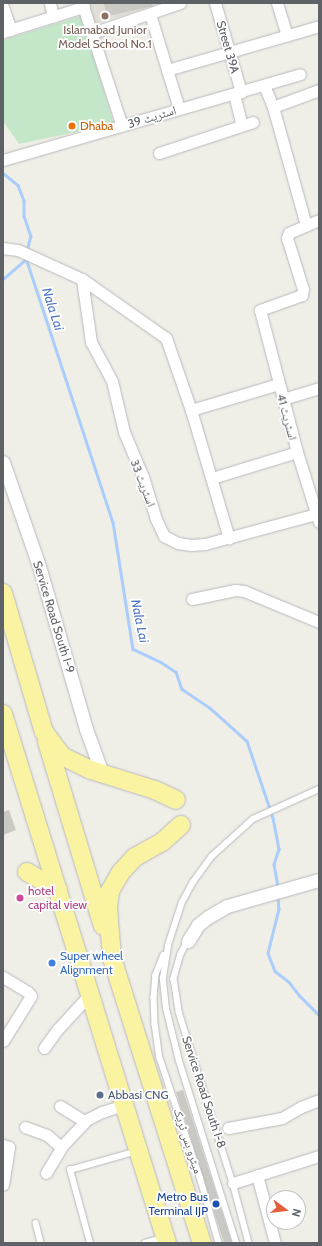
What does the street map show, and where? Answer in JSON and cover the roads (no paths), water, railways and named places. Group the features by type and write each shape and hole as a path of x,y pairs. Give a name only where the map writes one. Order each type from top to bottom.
{"highway":[{"path":"3,593 112,958 202,1243"},
{"path":"3,714 166,1240"},
{"path":"44,732 62,756 91,770 155,790 176,800"},
{"path":"112,958 108,908 110,891 120,872 135,857 162,842 181,825"},
{"path":"27,872 58,890"}],"street":[{"path":"50,3 53,17"},
{"path":"92,33 180,3"},
{"name":"Street 39A","path":"215,3 230,52 238,93 242,125"},
{"path":"277,3 287,35"},
{"path":"3,7 7,31 53,17 83,5 122,126"},
{"path":"150,14 179,109"},
{"path":"167,70 319,26"},
{"name":"اسٹریٹ 39","path":"3,160 300,74"},
{"path":"264,85 273,107 306,225 319,220"},
{"path":"273,107 319,90"},
{"path":"159,153 254,122"},
{"name":"اسٹریٹ 41","path":"306,225 289,233 287,238 303,289 302,295 260,310 297,452 314,492 318,518"},
{"path":"3,248 18,250 82,279 166,338 192,410 229,538"},
{"name":"اسٹریٹ 33","path":"82,279 91,342 112,381 124,432 143,478 156,519 164,536 178,543 191,545 205,544 318,518"},
{"path":"192,410 279,384"},
{"path":"283,399 319,388"},
{"path":"212,478 297,452"},
{"name":"Service Road South I-9","path":"3,462 39,566 86,729 102,773"},
{"path":"192,599 235,590 244,591 319,622"},
{"path":"188,941 198,925 208,917 227,906 319,880"},
{"path":"3,977 28,992 31,996 3,1041"},
{"path":"44,1048 58,1029 90,994"},
{"path":"228,1128 282,1118 301,1107 319,1100"},
{"path":"46,1173 62,1147 84,1121 102,1112 124,1104"},
{"path":"60,1106 84,1121"},
{"path":"25,1127 47,1135 62,1147"},
{"path":"3,1145 9,1147 3,1185"},
{"path":"233,1183 319,1156"},
{"path":"257,1175 275,1243"}],"lane":[{"name":"میٹرو بس ٹریک","path":"219,1243 200,1178 160,1058 155,1024 154,997 156,975 168,945 182,902 193,882 212,856 253,818 319,789"},
{"name":"Service Road South I-8","path":"188,941 181,954 174,979 179,1012 233,1183 249,1243"},
{"name":"میٹرو بس ٹریک","path":"168,945 163,978 166,1009 179,1061 236,1243"},
{"path":"90,1243 70,1170 138,1151"},
{"path":"36,1223 41,1243"},
{"path":"145,1243 166,1240"}],"waterway":[{"name":"Nala Lai","path":"3,173 18,185 24,201 24,216 31,236 27,251"},
{"name":"Nala Lai","path":"26,258 113,522 133,649 161,662 176,672 182,689 209,707 247,741 273,818 279,849 274,864 278,887"},
{"name":"Nala Lai","path":"3,279 25,260"},
{"name":"Nala Lai","path":"278,896 279,909 268,953 275,971 289,982 299,995 319,1015"}],"place":[{"name":"Islamabad Junior Model School No.1","path":"105,16"},
{"name":"Dhaba","path":"72,126"},
{"name":"hotel capital view","path":"20,898"},
{"name":"Super wheel Alignment","path":"52,963"},
{"name":"Abbasi CNG","path":"100,1095"},
{"name":"Metro Bus Terminal IJP","path":"216,1204"}]}
